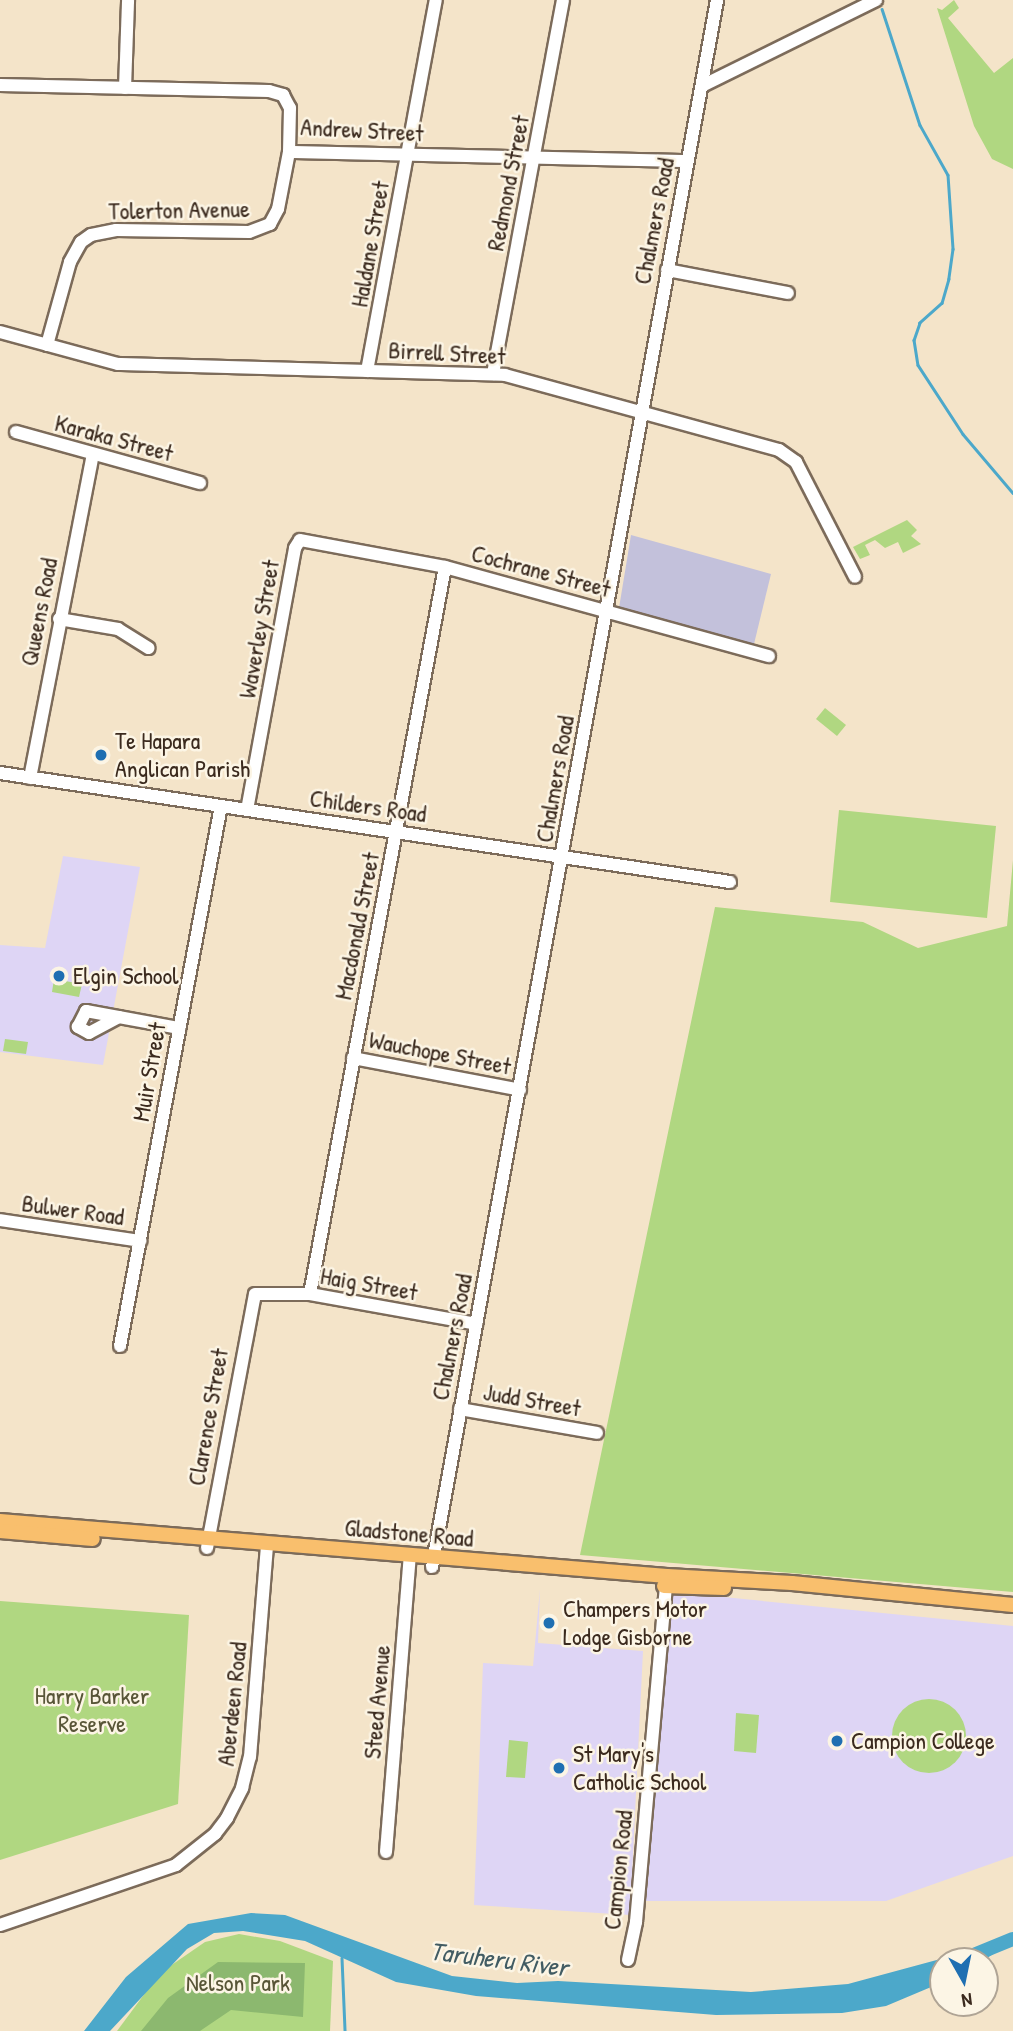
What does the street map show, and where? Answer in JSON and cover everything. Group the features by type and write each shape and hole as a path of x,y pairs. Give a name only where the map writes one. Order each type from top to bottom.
{"main road":[{"name":"Gladstone Road","path":"0,1521 207,1544"},
{"name":"Gladstone Road","path":"0,1531 267,1548 666,1581 814,1587 1013,1605"}],"street":[{"path":"125,88 128,0"},
{"name":"Haldane Street","path":"368,371 436,0"},
{"name":"Redmond Street","path":"493,374 564,0"},
{"name":"Chalmers Road","path":"433,1562 564,856 640,412 704,85 717,0"},
{"path":"704,85 876,0"},
{"name":"Andrew Street","path":"0,86 277,92 290,108 289,152 687,161"},
{"name":"Tolerton Avenue","path":"47,345 70,262 81,242 116,230 264,229 275,218 289,152"},
{"path":"667,270 788,293"},
{"name":"Birrell Street","path":"0,332 118,364 493,374 640,412 792,457 855,577"},
{"name":"Karaka Street","path":"16,432 200,483"},
{"name":"Queens Road","path":"30,778 93,454"},
{"name":"Cochrane Street","path":"300,540 445,567 769,656"},
{"name":"Waverley Street","path":"247,810 295,548 300,540"},
{"name":"Macdonald Street","path":"310,1294 445,567"},
{"path":"59,619 118,629 148,648"},
{"name":"Childers Road","path":"0,773 730,882"},
{"name":"Muir Street","path":"120,1346 221,806"},
{"path":"119,1017 179,1028"},
{"name":"Wauchope Street","path":"353,1058 520,1090"},
{"name":"Bulwer Road","path":"0,1220 140,1241"},
{"name":"Haig Street","path":"255,1294 310,1294 476,1325"},
{"name":"Clarence Street","path":"207,1544 255,1294"},
{"name":"Judd Street","path":"460,1409 597,1433"},
{"name":"Aberdeen Road","path":"0,1925 176,1865 215,1834 227,1818 242,1788 250,1757 267,1548"},
{"name":"Steed Avenue","path":"386,1852 410,1560"},
{"name":"Campion Road","path":"628,1960 636,1922 666,1581"}],"shaded area":[{"path":"631,535 771,574 754,644 619,608"},
{"name":"Elgin School","path":"63,856 140,867 103,1065 0,1052 0,945 45,948"},
{"name":"St Mary's Catholic School","path":"540,1589 538,1643 643,1651 630,1915 474,1905 483,1663 533,1666"},
{"name":"Campion College","path":"673,1592 1013,1626 1013,1856 886,1901 646,1901"}],"green space":[{"path":"954,0 959,8 948,18 994,73 1013,58 1013,169 992,159 974,126 937,8 942,10"},
{"path":"907,520 917,530 911,536 921,544 903,553 898,542 885,548 875,540 865,545 870,555 860,559 853,547"},
{"path":"825,708 846,725 837,736 816,719"},
{"path":"839,810 996,826 987,918 830,902"},
{"path":"1013,860 1013,1592 580,1555 715,907 863,922 918,948 1007,926"},
{"path":"54,979 82,984 79,997 52,992"},
{"path":"5,1039 28,1042 26,1054 3,1051"},
{"name":"Harry Barker Reserve","path":"0,1601 189,1615 178,1804 0,1860"},
{"path":"929,1699 943,1702 955,1710 963,1722 966,1736 963,1750 955,1762 943,1770 929,1773 915,1770 903,1762 895,1750 892,1736 895,1722 903,1710 915,1702"},
{"path":"736,1713 759,1715 756,1753 734,1751"},
{"path":"509,1740 528,1742 525,1778 506,1777"},
{"name":"Nelson Park","path":"239,1934 280,1941 333,1961 330,2031 117,2031 160,1973 205,1942"},
{"path":"218,1962 305,1963 303,2017 231,2010 200,2031 141,2031 168,1998"}],"water":[{"path":"251,1913 285,1915 452,1976 517,1983 558,1981 751,1992 848,1984 929,1962 929,1988 886,2006 842,2013 716,2015 476,1996 396,1982 305,1941 243,1931 214,1933 187,1949 110,2031 84,2031 126,1977 188,1924"}],"waterway":[{"path":"882,9 920,125 948,175 953,249 949,279 942,303 920,323 914,340 918,365 963,434 1013,493"},
{"name":"Taruheru River","path":"993,1947 1013,1939"},
{"path":"342,1958 345,2031"}],"place":[{"name":"Te Hapara Anglican Parish","path":"101,755"},
{"name":"Elgin School","path":"59,976"},
{"name":"Champers Motor Lodge Gisborne","path":"549,1623"},
{"name":"Campion College","path":"837,1741"},
{"name":"St Mary's Catholic School","path":"559,1768"}]}
